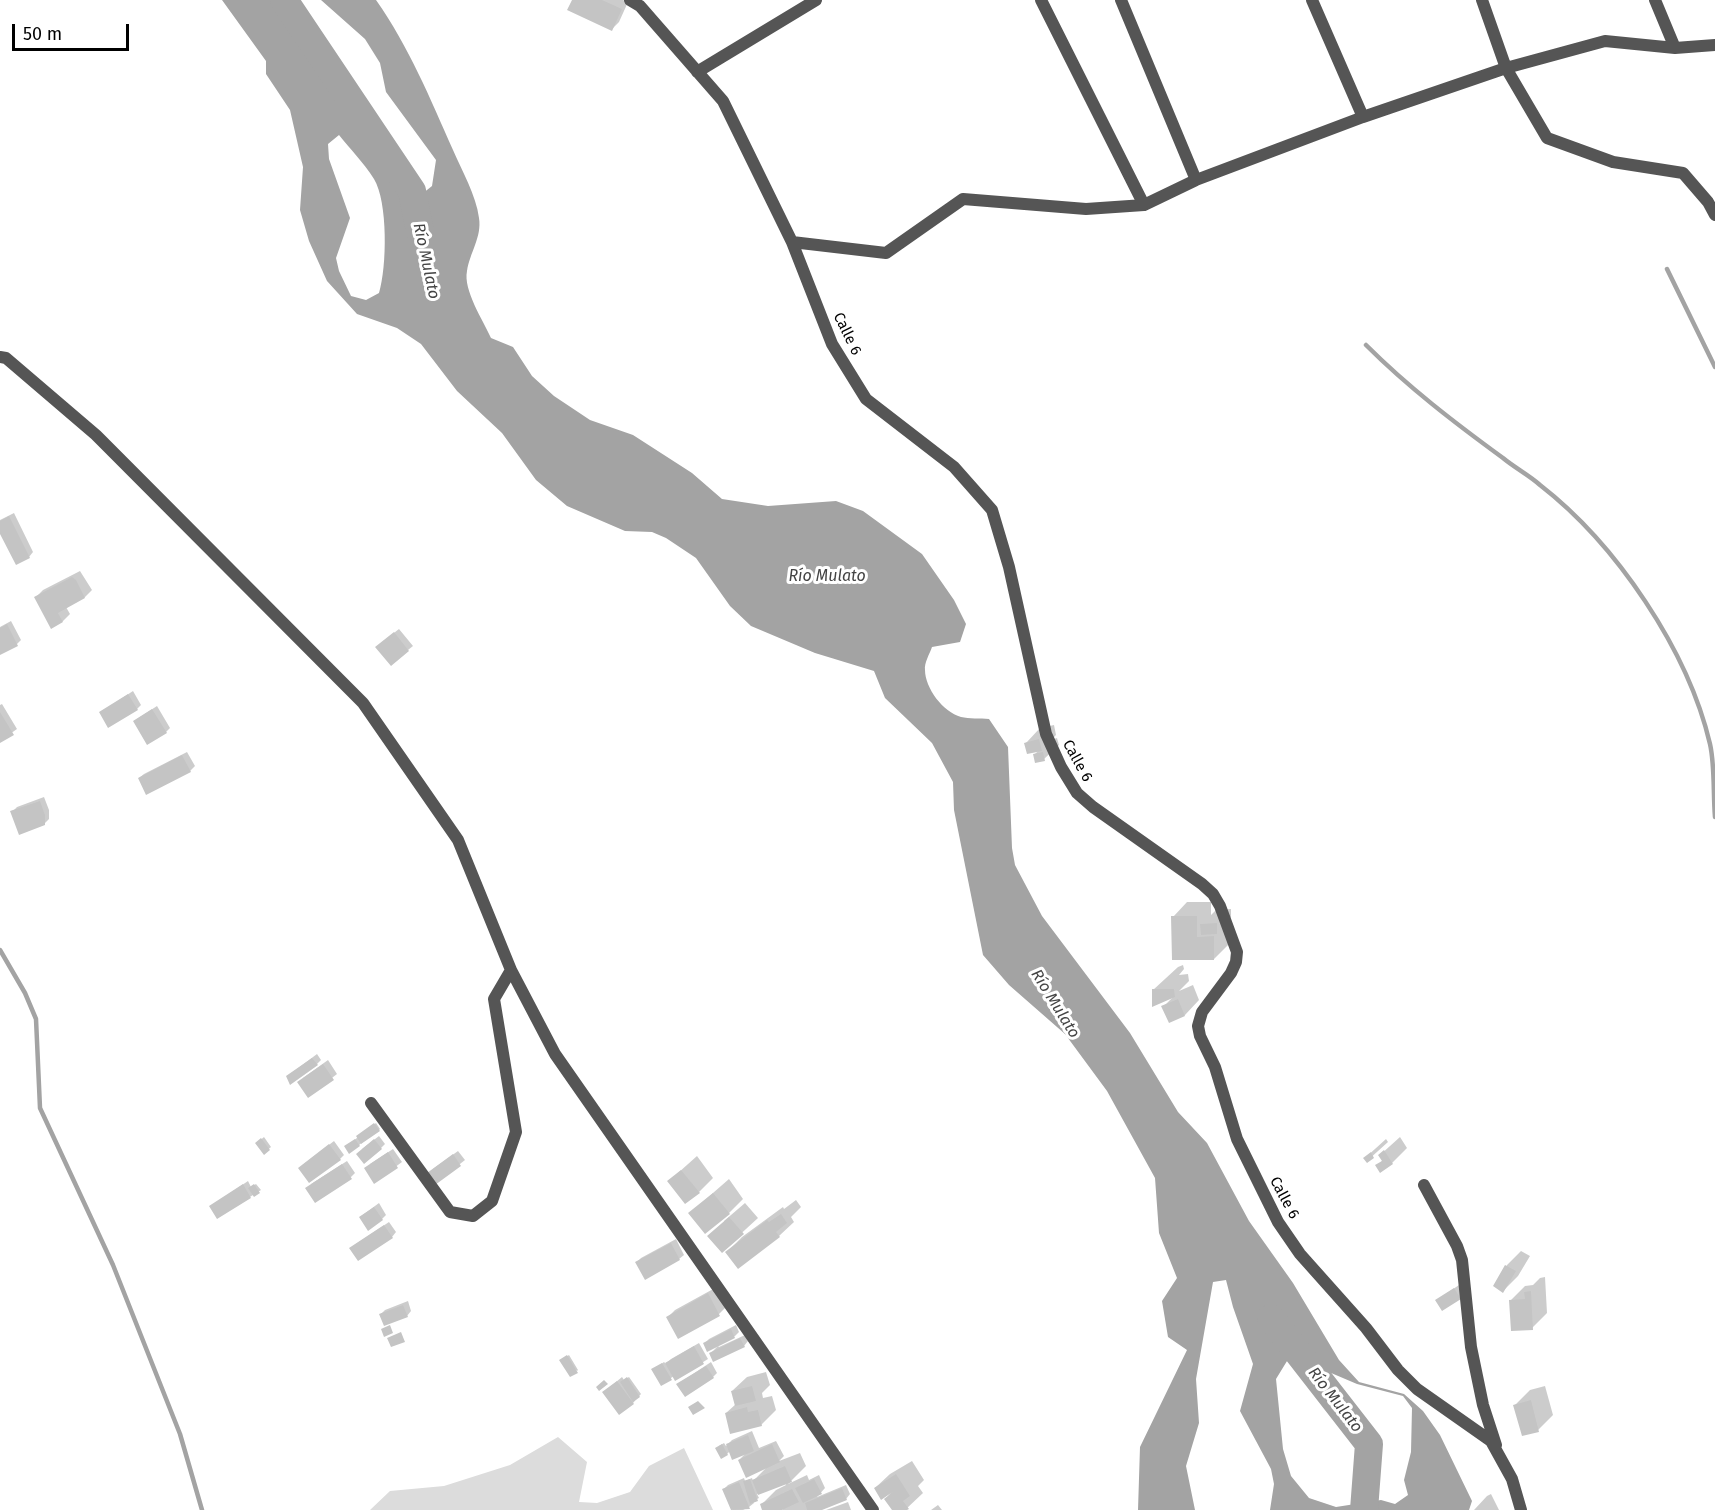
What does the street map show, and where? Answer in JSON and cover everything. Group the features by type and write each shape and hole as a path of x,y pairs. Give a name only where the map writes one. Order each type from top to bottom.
{"street":[{"name":"Calle 6","path":"630,0 640,6 723,101 792,242 832,344 866,399 954,467 992,510 1009,567 1046,734 1060,767 1077,793 1093,807 1202,884 1213,894 1220,906 1237,952 1236,962 1231,973 1202,1012 1198,1026 1200,1036 1215,1067 1237,1139 1278,1222 1300,1254 1366,1328 1398,1370 1417,1389 1491,1441 1512,1479 1521,1510"},
{"path":"697,72 816,0"},
{"path":"1041,0 1144,205"},
{"path":"1121,0 1196,180"},
{"path":"1312,0 1363,117"},
{"path":"1482,0 1506,68 1547,138 1612,162 1683,173 1708,201 1715,215"},
{"path":"1655,0 1675,48"},
{"path":"792,242 886,253 963,199 1086,209 1144,205 1196,180 1363,117 1506,68 1605,41 1675,48 1715,45"},
{"path":"0,357 6,358 96,435 363,703 458,840 511,970 555,1054 873,1510"},
{"path":"370,1103 450,1212 473,1216 492,1201 516,1132 494,999 511,970"},
{"path":"1424,1185 1457,1246 1462,1260 1471,1347 1484,1405 1499,1455"}],"shaded area":[{"path":"558,1437 587,1462 579,1502 597,1503 630,1492 649,1466 684,1448 713,1510 370,1510 390,1491 444,1486 510,1465"}],"water":[{"name":"Río Mulato","path":"222,0 281,0 292,31 332,93 361,125 407,193 422,194 432,186 436,160 386,92 380,63 365,39 321,0 376,0 399,36 418,73 475,201 479,232 468,264 467,279 471,296 491,338 513,347 532,376 554,396 590,420 633,435 692,473 722,499 768,506 836,501 863,511 922,554 954,600 966,624 960,642 932,647 925,667 928,684 942,705 954,714 964,718 989,719 1008,747 1012,848 1015,865 1042,916 1130,1033 1178,1112 1207,1143 1249,1221 1293,1283 1339,1360 1359,1382 1404,1394 1423,1411 1440,1435 1472,1501 1469,1510 1270,1510 1274,1484 1271,1469 1240,1411 1253,1364 1226,1280 1213,1282 1196,1379 1199,1423 1186,1466 1195,1510 1138,1510 1140,1447 1187,1350 1168,1337 1162,1301 1177,1278 1159,1233 1155,1178 1107,1091 1065,1034 1009,985 983,955 954,810 953,782 932,743 885,698 874,671 815,653 751,626 730,606 696,558 666,538 652,532 625,531 567,506 536,480 502,433 457,391 421,344 397,328 357,314 327,281 309,241 300,210 303,167 290,110 266,74 266,61","holes":["339,135 374,179 382,203 385,235 382,282 379,293 366,300 351,296 339,271 336,258 350,218 329,159 328,144","1295,1348 1317,1367 1357,1384 1403,1396 1412,1408 1411,1452 1404,1480 1408,1495 1395,1504 1381,1500 1336,1507 1309,1498 1291,1476 1283,1449 1276,1379"]}],"building":[{"path":"572,0 602,0 622,9 612,31 567,10"},
{"path":"9,516 30,558 16,565 0,534 0,521"},
{"path":"72,577 76,580 85,598 58,613 63,622 51,629 34,597"},
{"path":"7,624 18,646 0,655 0,628"},
{"path":"394,632 409,651 391,666 375,647"},
{"path":"128,694 138,710 108,728 99,712"},
{"path":"152,709 167,733 147,745 133,721"},
{"path":"0,712 14,735 0,743"},
{"path":"1039,739 1042,751 1027,754 1024,743"},
{"path":"1043,752 1045,761 1035,763 1033,754"},
{"path":"182,755 191,772 146,795 138,778"},
{"path":"40,801 45,815 45,825 19,835 10,811"},
{"path":"1171,916 1197,916 1197,937 1214,936 1214,960 1172,960"},
{"path":"1217,923 1217,934 1201,935 1200,924"},
{"path":"1152,989 1174,989 1175,997 1152,1007"},
{"path":"1178,999 1185,1016 1169,1023 1161,1006"},
{"path":"312,1058 318,1065 290,1085 286,1076"},
{"path":"323,1064 334,1080 308,1098 297,1082"},
{"path":"374,1123 380,1131 361,1144 356,1136"},
{"path":"261,1138 270,1150 264,1155 255,1143"},
{"path":"355,1139 360,1146 349,1154 344,1146"},
{"path":"374,1139 382,1149 364,1164 356,1154"},
{"path":"329,1144 341,1160 309,1183 298,1168"},
{"path":"1384,1150 1393,1164 1380,1173 1375,1165 1382,1161 1378,1155"},
{"path":"388,1152 398,1168 374,1184 364,1168"},
{"path":"1371,1152 1374,1158 1367,1163 1363,1158"},
{"path":"453,1154 461,1166 435,1185 427,1173"},
{"path":"342,1164 352,1179 315,1203 305,1188"},
{"path":"681,1170 700,1193 685,1204 667,1181"},
{"path":"243,1184 251,1198 217,1219 209,1206"},
{"path":"254,1184 260,1193 254,1197 248,1188"},
{"path":"713,1193 730,1214 705,1234 688,1213"},
{"path":"374,1207 383,1220 368,1231 359,1217"},
{"path":"781,1214 787,1223 776,1232 780,1237 738,1269 725,1252 767,1220 769,1222"},
{"path":"729,1217 744,1234 722,1253 707,1236"},
{"path":"384,1225 393,1238 358,1261 349,1248"},
{"path":"671,1243 680,1260 645,1280 635,1262"},
{"path":"1505,1265 1516,1271 1503,1293 1493,1286"},
{"path":"1454,1288 1461,1299 1442,1311 1435,1300"},
{"path":"1531,1291 1533,1330 1511,1331 1509,1300 1525,1299 1524,1292"},
{"path":"708,1293 720,1316 678,1339 666,1317"},
{"path":"403,1305 408,1317 384,1326 379,1314"},
{"path":"390,1325 393,1333 384,1337 381,1329"},
{"path":"731,1329 735,1338 707,1352 703,1343"},
{"path":"401,1332 405,1342 391,1347 387,1338"},
{"path":"740,1338 745,1347 713,1362 709,1353"},
{"path":"694,1346 704,1364 675,1381 665,1363"},
{"path":"567,1355 578,1373 570,1377 559,1360"},
{"path":"662,1363 672,1380 661,1386 651,1369"},
{"path":"706,1366 714,1378 685,1397 676,1384"},
{"path":"627,1377 640,1397 633,1402 620,1382"},
{"path":"604,1380 608,1384 599,1391 596,1387"},
{"path":"617,1381 634,1404 619,1415 602,1392"},
{"path":"752,1386 756,1401 735,1406 731,1391"},
{"path":"1531,1400 1539,1432 1522,1436 1513,1405"},
{"path":"698,1401 705,1408 693,1415 688,1407"},
{"path":"747,1407 748,1412 758,1410 762,1426 730,1434 725,1413"},
{"path":"748,1435 754,1451 732,1460 726,1444"},
{"path":"722,1444 728,1455 721,1459 715,1448"},
{"path":"772,1444 780,1462 746,1478 738,1460"},
{"path":"785,1466 792,1482 758,1495 752,1480"},
{"path":"896,1474 910,1496 903,1501 909,1509 907,1510 892,1510 884,1499 894,1491 881,1500 874,1488"},
{"path":"750,1479 758,1501 750,1504 743,1481"},
{"path":"814,1479 822,1494 803,1503 795,1488"},
{"path":"739,1482 750,1509 731,1510 722,1489"},
{"path":"842,1488 847,1500 822,1510 807,1510 805,1503"},
{"path":"792,1489 799,1502 782,1510 762,1510 760,1504"}],"waterway":[{"name":"Río Mulato","path":"284,0 412,191 420,231"},
{"path":"1667,269 1715,367"},
{"path":"1366,345 1432,404 1536,481 1596,537 1621,568 1667,636 1685,672 1699,708 1712,753 1715,817"},
{"path":"0,950 25,993 36,1019 40,1108 113,1265 180,1434 202,1510"},
{"name":"Río Mulato","path":"1271,1318 1369,1444 1364,1510"}]}
